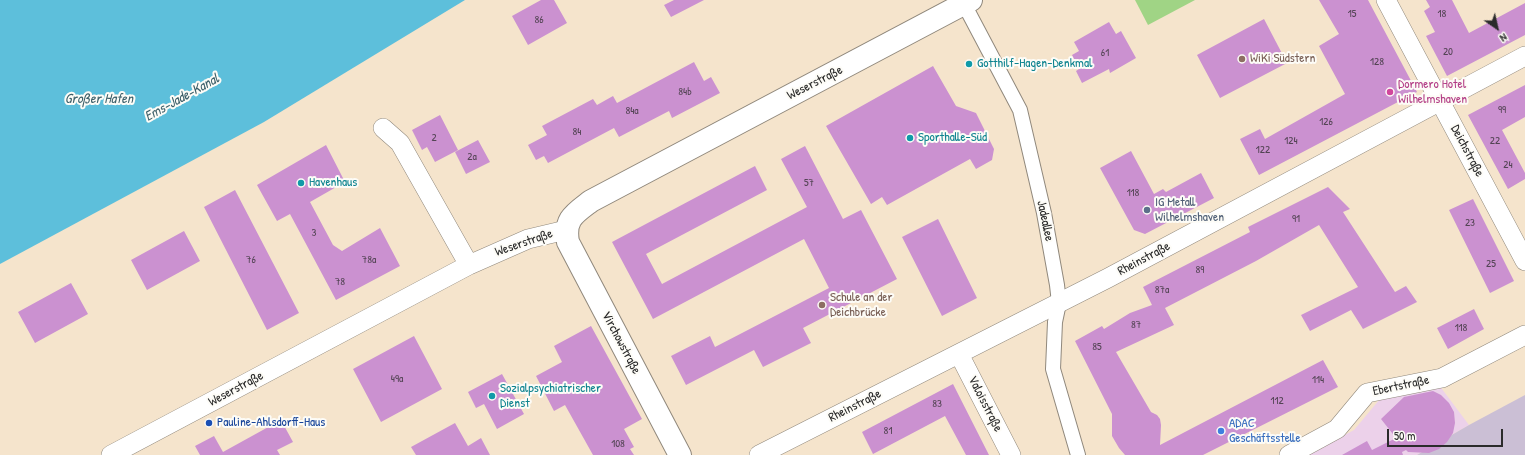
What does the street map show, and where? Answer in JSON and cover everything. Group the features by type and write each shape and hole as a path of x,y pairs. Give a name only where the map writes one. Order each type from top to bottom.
{"street":[{"name":"Deichstraße","path":"1386,0 1525,261"},
{"name":"Weserstraße","path":"111,455 469,266 528,239 566,230 569,219 591,201 965,1"},
{"name":"Jadeallee","path":"965,1 1020,110 1050,241 1059,303 1055,322 1053,369 1078,455"},
{"name":"Rheinstraße","path":"759,455 1059,303 1525,56"},
{"path":"383,128 400,143 469,266"},
{"name":"Virchowstraße","path":"566,230 568,242 680,455"},
{"name":"Ebertstraße","path":"1289,455 1336,429 1367,393 1442,378 1525,335"},
{"name":"Valoisstraße","path":"959,354 1011,455"}],"shaded area":[{"path":"1439,385 1469,425 1417,455 1307,455 1354,430 1385,393"},
{"path":"1525,395 1525,455 1417,455 1469,425"}],"green space":[{"path":"1135,0 1195,0 1148,25"}],"water":[{"name":"Großer Hafen","path":"0,0 465,0 264,122 0,264"}],"building":[{"path":"541,0 554,0 567,23 528,45 512,16"},
{"path":"674,0 704,0 671,17 664,5"},
{"path":"1319,0 1368,0 1417,92 1259,175 1240,139 1260,129 1265,139 1345,94 1319,46 1339,34"},
{"path":"1426,0 1452,0 1469,33 1525,3 1525,35 1447,76 1426,36 1435,32 1424,11 1430,7"},
{"name":"WiKi Südstern","path":"1264,19 1287,63 1220,98 1197,55"},
{"path":"1109,22 1116,34 1121,31 1136,58 1110,73 1109,69 1082,83 1076,71 1079,69 1072,55 1079,51 1074,42"},
{"path":"694,62 704,81 711,77 720,93 672,118 669,111 619,137 614,128 548,163 544,156 536,160 528,145 547,135 542,126 593,99 597,105 613,96 617,103"},
{"name":"Sporthalle-Süd","path":"933,66 956,106 976,113 994,149 992,160 976,169 970,159 887,205 882,197 871,204 826,126"},
{"path":"1525,85 1525,117 1502,130 1525,173 1525,179 1508,189 1468,115"},
{"path":"440,115 458,150 435,162 427,147 422,150 412,130"},
{"path":"478,140 490,162 466,174 455,152"},
{"path":"326,145 345,182 310,202 333,245 342,251 380,228 400,266 336,300 290,214 277,221 257,185"},
{"path":"805,146 843,219 861,210 897,279 803,328 811,343 763,367 754,350 686,385 671,356 710,336 715,347 829,288 804,239 653,319 612,242 755,166 767,190 646,254 662,284 807,207 781,159"},
{"path":"1131,151 1154,194 1163,189 1166,192 1201,173 1214,198 1145,234 1134,230 1100,168"},
{"path":"1328,187 1350,209 1343,212 1395,292 1406,286 1417,302 1363,329 1351,310 1310,331 1301,315 1358,287 1319,225 1256,261 1165,308 1174,325 1116,352 1151,412 1157,415 1160,419 1160,445 1323,360 1338,387 1203,455 1125,455 1112,436 1112,414 1075,341 1102,326 1104,329 1130,313 1152,305 1143,287 1250,232 1248,227"},
{"path":"235,190 299,313 267,330 204,207"},
{"path":"1473,199 1514,281 1490,293 1449,210"},
{"path":"938,219 977,298 942,316 902,237"},
{"path":"184,231 200,261 147,290 131,260"},
{"path":"71,283 88,314 35,343 18,312"},
{"path":"1474,309 1484,329 1448,349 1437,328"},
{"path":"591,326 642,419 624,429 634,447 630,449 634,455 593,455 565,405 554,411 536,376 562,362 554,346"},
{"path":"414,336 442,389 381,422 353,369"},
{"name":"Sozialpsychiatrischer Dienst","path":"502,374 524,414 497,429 484,404 476,408 468,392"},
{"path":"953,384 989,455 966,455 945,416 873,454 862,432"},
{"path":"1433,391 1441,395 1449,403 1454,412 1455,423 1453,433 1447,442 1439,449 1429,453 1408,452 1406,450 1402,452 1403,455 1342,455 1367,441 1372,450 1396,438 1381,419 1404,397"},
{"path":"281,420 293,442 277,450 280,455 200,455 195,446 214,436 223,452"},
{"path":"455,423 468,446 481,438 490,455 416,455 411,447"}],"place":[{"name":"WiKi Südstern","path":"1242,59"},
{"name":"Gotthilf-Hagen-Denkmal","path":"969,64"},
{"name":"Dormero Hotel Wilhelmshaven","path":"1390,92"},
{"name":"Sporthalle-Süd","path":"910,138"},
{"name":"Havenhaus","path":"301,183"},
{"name":"IG Metall Wilhelmshaven","path":"1147,210"},
{"name":"Schule an der Deichbrücke","path":"822,305"},
{"name":"Sozialpsychiatrischer Dienst","path":"492,396"},
{"name":"Pauline-Ahlsdorff-Haus","path":"209,423"},
{"name":"ADAC Geschäftsstelle","path":"1221,431"}],"water label":[{"name":"Ems-Jade-Kanal","path":"182,98"}]}
